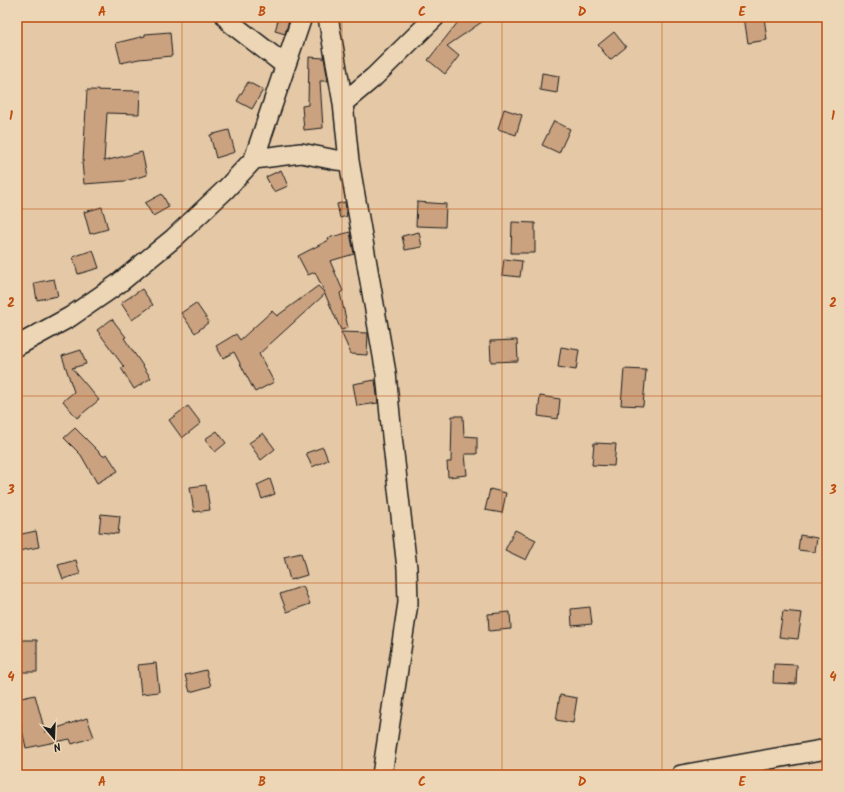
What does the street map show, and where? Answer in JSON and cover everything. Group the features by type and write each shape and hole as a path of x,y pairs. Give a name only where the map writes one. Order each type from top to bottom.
{"street":[{"path":"226,17 232,24 285,65"},
{"path":"17,346 70,317 118,284 174,238 226,189 254,159 302,17"},
{"path":"328,17 343,103 349,161 386,373 407,568 408,603 382,775"},
{"path":"343,103 374,77 435,17"},
{"path":"254,159 301,153 349,161"},
{"path":"681,775 827,749"}],"building":[{"path":"279,17 290,17 285,34 275,31"},
{"path":"462,17 489,17 447,46 459,56 445,74 428,60"},
{"path":"744,17 764,17 767,40 748,43"},
{"path":"170,32 172,56 139,59 121,63 116,43 145,36 145,34"},
{"path":"614,32 626,47 610,60 598,45"},
{"path":"309,57 324,58 328,81 320,81 323,128 304,130 302,106 308,105"},
{"path":"542,73 559,76 557,93 540,90"},
{"path":"248,82 263,90 252,109 237,101"},
{"path":"87,90 140,91 139,114 107,113 104,161 142,152 147,175 125,181 84,184 82,162"},
{"path":"504,109 522,115 516,135 498,129"},
{"path":"554,121 570,129 559,153 542,145"},
{"path":"229,130 235,152 216,158 210,135"},
{"path":"281,170 288,186 274,192 266,177"},
{"path":"162,194 169,207 153,216 145,203"},
{"path":"345,202 347,216 340,218 337,204"},
{"path":"417,202 446,204 445,227 416,226"},
{"path":"102,207 108,229 90,234 84,212"},
{"path":"512,222 535,223 535,253 511,253"},
{"path":"350,232 354,254 330,261 343,291 340,293 348,328 341,330 325,294 259,354 274,382 255,392 234,352 223,358 216,346 236,334 240,340 272,311 277,316 318,286 325,293 315,272 308,275 298,256 329,240 328,238"},
{"path":"419,232 422,247 405,250 402,236"},
{"path":"93,250 99,268 78,274 73,257"},
{"path":"504,259 522,261 520,277 502,275"},
{"path":"54,279 58,296 37,300 34,283"},
{"path":"142,289 153,305 132,320 121,303"},
{"path":"196,303 209,322 195,333 181,313"},
{"path":"112,319 126,337 124,338 151,378 134,389 121,368 124,367 97,330"},
{"path":"341,332 368,333 367,355 351,354"},
{"path":"517,340 518,361 491,362 490,341"},
{"path":"561,347 579,350 576,370 558,367"},
{"path":"81,350 86,364 72,368 99,400 77,418 63,401 74,392 62,356"},
{"path":"624,369 646,370 643,406 621,405"},
{"path":"375,380 378,403 357,406 353,384"},
{"path":"540,396 560,399 558,419 538,416"},
{"path":"188,406 201,423 182,438 169,420"},
{"path":"452,416 463,416 464,436 477,437 477,454 465,454 467,475 448,477 447,462 451,462"},
{"path":"75,428 103,456 107,454 118,471 97,483 81,455 64,438"},
{"path":"217,431 226,443 215,452 205,439"},
{"path":"263,433 275,449 261,460 249,443"},
{"path":"594,443 616,444 614,466 592,465"},
{"path":"323,447 328,460 312,467 306,453"},
{"path":"270,479 275,494 262,499 257,485"},
{"path":"206,485 210,510 194,512 190,487"},
{"path":"490,489 506,493 502,513 485,510"},
{"path":"101,514 120,516 118,534 99,532"},
{"path":"515,530 536,540 526,560 505,550"},
{"path":"36,531 39,547 19,551 17,535"},
{"path":"800,535 817,538 815,552 798,550"},
{"path":"301,553 307,575 290,580 284,557"},
{"path":"76,560 80,574 63,579 58,565"},
{"path":"303,586 310,604 287,612 280,594"},
{"path":"590,607 592,624 572,626 571,609"},
{"path":"783,611 802,613 798,639 779,637"},
{"path":"510,612 511,629 489,631 488,614"},
{"path":"17,640 37,640 37,672 17,672"},
{"path":"156,663 159,692 141,694 138,665"},
{"path":"774,664 797,665 796,684 773,683"},
{"path":"206,670 211,686 190,692 185,675"},
{"path":"35,695 45,732 87,718 94,737 72,744 70,739 26,748 19,716 17,716 17,699"},
{"path":"560,695 577,698 573,723 556,720"}]}
